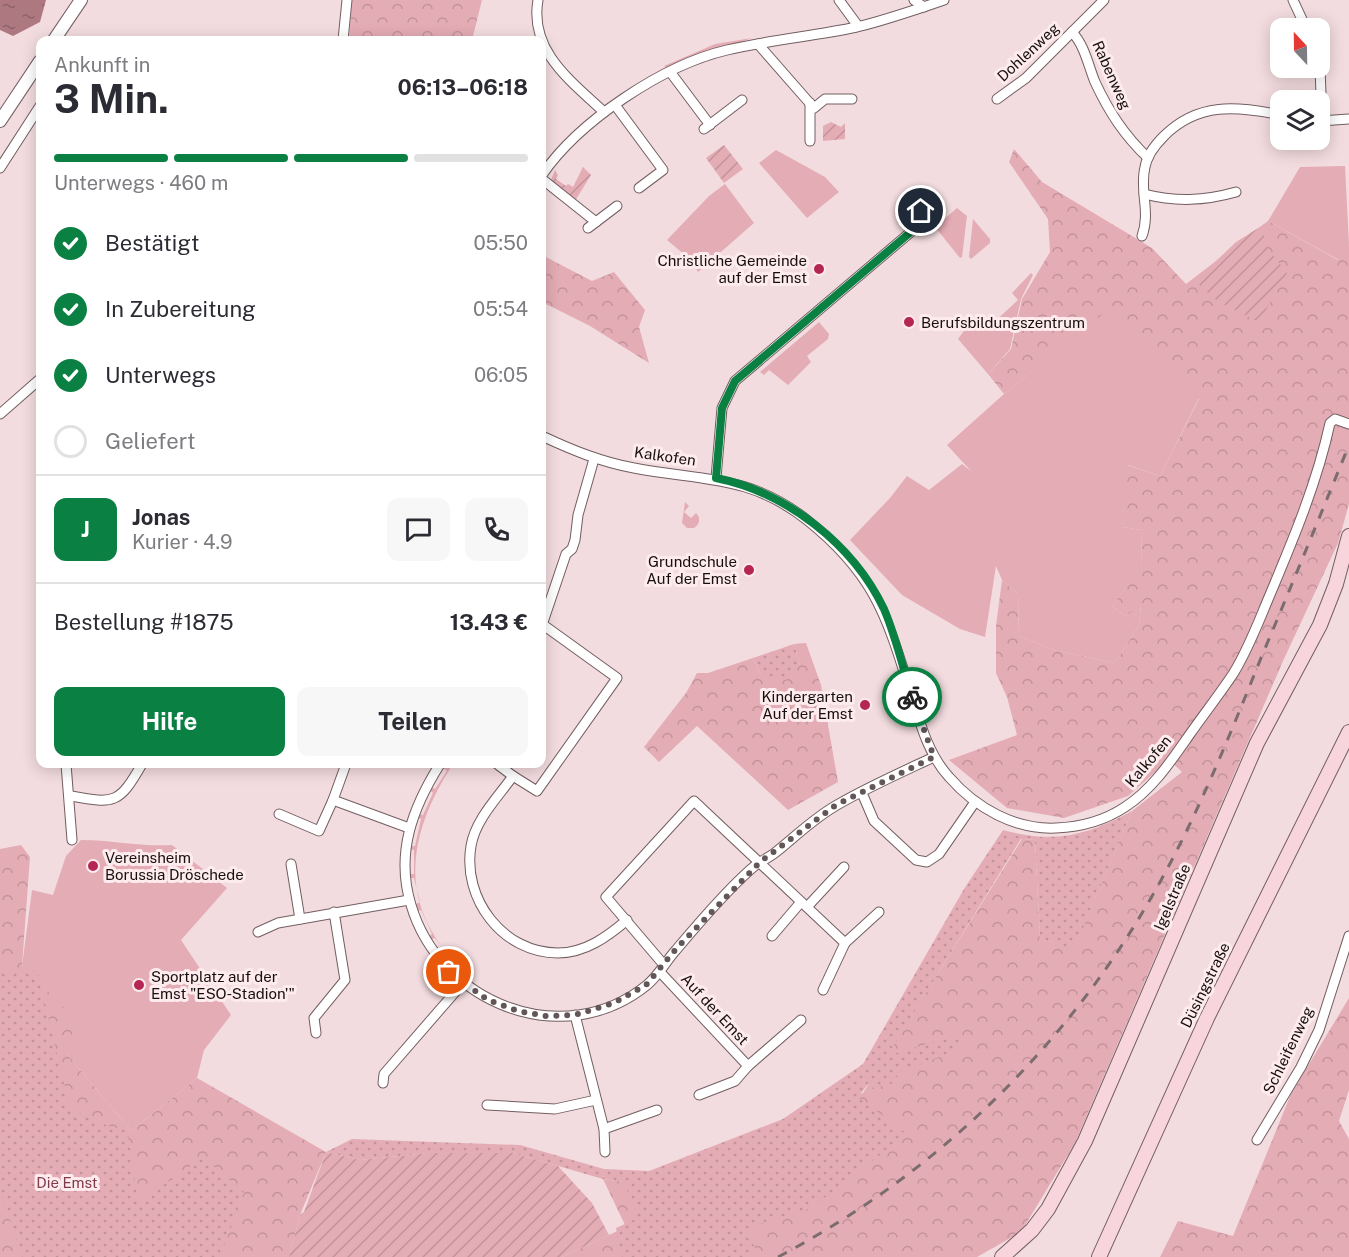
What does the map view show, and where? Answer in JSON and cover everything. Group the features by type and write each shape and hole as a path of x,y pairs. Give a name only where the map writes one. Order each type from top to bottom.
{"main road":[{"name":"Igelstraße","path":"1002,1257 1032,1230 1048,1209 1085,1141 1257,743 1320,625 1336,584 1349,536"},
{"name":"Düsingstraße","path":"1099,1257 1207,1018 1349,732"}],"street":[{"path":"57,36 81,0"},
{"path":"343,36 346,0"},
{"path":"538,0 537,26 540,36"},
{"path":"839,0 858,26"},
{"path":"914,0 924,7"},
{"path":"546,171 567,142 604,112 671,73 704,57 758,44 858,26 944,0"},
{"name":"Dohlenweg","path":"997,99 1026,78 1104,0"},
{"path":"1293,0 1301,18"},
{"name":"Rabenweg","path":"1072,32 1080,40 1094,78 1114,119 1124,134 1148,158"},
{"path":"758,44 814,108 825,99 852,99"},
{"path":"546,50 554,65 604,112"},
{"path":"0,122 36,67"},
{"path":"671,73 707,127 742,100"},
{"path":"810,104 810,141"},
{"path":"615,105 663,170 639,188"},
{"path":"1142,236 1148,221 1143,178 1148,158 1173,127 1189,116 1206,110 1241,107 1270,113"},
{"path":"0,168 36,112"},
{"path":"1330,120 1349,119"},
{"path":"546,181 592,225 617,206"},
{"path":"1144,194 1182,200 1218,197 1236,192"},
{"path":"716,478 722,408 735,381 912,231 921,217 921,211"},
{"path":"0,414 36,382"},
{"name":"Kalkofen","path":"546,438 594,459 636,468 716,478 754,488 782,502 805,518 849,556 884,609 934,757 949,777 975,802 1010,822 1038,829 1076,826 1116,813 1140,796 1153,783 1239,663 1277,578 1321,465 1330,423 1335,419 1349,424"},
{"path":"546,613 566,554 572,549 575,540 578,515 594,459"},
{"path":"502,768 537,791 617,678 546,628"},
{"name":"Auf der Emst","path":"437,768 423,790 409,828 404,858 409,900 418,926 429,948 449,972 463,983 488,1000 518,1011 546,1016 575,1015 622,999 646,985 760,862 836,805 934,757"},
{"path":"67,768 71,796 72,840"},
{"path":"71,796 101,802 112,800 120,796 139,768"},
{"path":"279,814 319,831 344,768"},
{"path":"513,776 480,823 471,846 471,875 477,897 486,915 502,933 518,942 539,950 558,953 578,950 606,938 627,920"},
{"path":"862,793 874,821 916,860 927,862 939,854 975,802"},
{"path":"333,800 409,828"},
{"path":"662,969 627,920 606,897 694,801 845,943"},
{"path":"291,864 300,919"},
{"path":"772,936 844,867"},
{"path":"258,932 278,923 409,900"},
{"path":"316,1032 315,1018 345,980 334,912"},
{"path":"823,990 845,943 879,912"},
{"name":"Schleifenweg","path":"1257,1140 1319,1030 1349,936"},
{"name":"Auf der Emst","path":"662,969 748,1066"},
{"path":"383,1083 384,1074 463,983"},
{"path":"575,1015 604,1129 605,1152"},
{"name":"Auf der Emst","path":"699,1095 735,1081 748,1066 801,1020"},
{"path":"487,1104 555,1109 596,1100"},
{"path":"604,1129 657,1110"}],"green space":[{"path":"352,0 482,0 473,36 349,36"},
{"path":"752,38 668,69 664,66 715,44"},
{"path":"831,122 841,127 845,123 845,139 823,141 823,126"},
{"path":"724,145 743,169 724,183 706,158"},
{"path":"1014,149 1042,182 1152,248 1186,284 1268,221 1338,260 1349,245 1349,504 1338,543 1283,661 1075,1143 1021,1232 977,1257 562,1257 626,1227 603,1179 648,1185 863,1093 1022,839 1035,840 1040,939 1074,948 1132,811 1182,772 1169,760 1128,796 1064,818 1007,808 949,760 1017,735 1007,697 996,673 996,626 1002,580 1018,594 1019,636 1054,650 1115,663 1139,625 1141,606 1125,616 1112,606 1142,566 1141,530 1122,527 1127,465 1160,476 1199,399 1104,313 1004,394 988,374 1011,349 1022,299 1050,252 1048,219 1009,162"},
{"path":"776,150 825,177 839,192 807,218 759,163"},
{"path":"1345,166 1349,245 1339,260 1268,221 1300,167"},
{"path":"583,167 591,175 575,201 551,180 555,170 558,175 556,179 566,186 568,184 573,187"},
{"path":"725,184 754,223 698,272 691,260 667,240 709,196"},
{"path":"957,208 967,216 962,257 960,258 935,227"},
{"path":"973,219 990,239 990,243 971,259 969,257"},
{"path":"1263,225 1265,245 1287,273 1259,322 1217,301 1195,281 1236,242"},
{"path":"546,257 592,281 614,272 645,310 639,327 649,363 590,326 546,304"},
{"path":"1031,273 1033,275 1021,299 1010,349 988,374 958,339 966,328 982,318 990,326 1018,300 1012,293"},
{"path":"1104,312 1199,398 1160,476 1128,465 1122,527 1141,530 1142,567 1112,606 1125,616 1141,605 1139,625 1115,663 1054,650 1019,636 1018,594 1002,580 996,566 985,637 960,629 902,595 850,540 890,498 907,476 929,490 962,464 971,471 947,445 1004,394"},
{"path":"819,322 829,334 828,339 807,356 811,362 788,385 769,370 764,375 760,372"},
{"path":"685,502 689,506 684,512 691,518 696,513 699,517 699,523 694,528 687,528 682,523"},
{"path":"806,643 821,685 838,782 788,810 697,726 659,762 644,747 686,693 697,673 708,673 753,658 761,675 800,665 794,644"},
{"path":"794,644 800,665 786,680 761,675 753,658"},
{"path":"443,768 451,768 425,819 418,846 415,872 418,895 414,878 408,878 408,874 414,874 414,850 409,849 410,846 415,846 421,819 416,817 417,814 423,815 433,793 428,789 430,786 435,789 447,771"},
{"path":"1132,811 1074,949 1040,939 1035,840 1021,839 890,1051 897,1053 956,1035 962,1045 959,1049 919,1065 905,1067 891,1084 873,1088 869,1083 858,1097 907,1134 811,1208 747,1228 756,1251 744,1257 622,1257 616,1228 638,1218 624,1182 603,1179 513,1153 428,1153 360,1160 326,1152 352,1139 520,1145 604,1169 649,1171 783,1119 863,1064 964,889 1003,830 1038,836 1069,835 1100,826"},
{"path":"81,840 172,845 227,888 181,940 231,1015 204,1050 197,1078 131,1131 67,1054 22,966 32,890 53,895 66,856"},
{"path":"21,845 30,857 22,966 76,1020 67,1054 131,1131 197,1078 326,1152 300,1215 289,1257 0,1257 0,849"},
{"path":"420,902 428,924 444,949 467,974 464,979 453,971 457,966 435,938 429,940 427,938 432,934 421,910 416,912 414,905"},
{"name":"Die Emst","path":"37,970 70,1109 115,1129 126,1121 138,1203 203,1157 244,1192 220,1257 22,1257 0,1190 0,971"},
{"path":"1349,998 1349,1090 1339,1121 1349,1139 1349,1257 1160,1257 1178,1221 1233,1236 1291,1094"},
{"path":"326,1152 360,1160 428,1153 513,1153 558,1166 592,1203 609,1235 562,1257 289,1257 300,1215 304,1212"}],"water":[{"path":"0,0 46,0 40,22 13,36 0,30"}],"railway":[{"path":"778,1257 836,1224 944,1146 1039,1054 1081,1003 1120,948 1155,891 1199,806 1349,445"}],"way so far":[{"path":"449,972 488,1000 518,1011 546,1016 575,1015 598,1009 631,995 660,972 676,949 760,862 774,854 796,834 836,805 934,757 912,697"}],"place":[{"name":"Christliche Gemeinde auf der Emst","path":"819,269"},
{"name":"Berufsbildungszentrum","path":"909,322"},
{"name":"Grundschule Auf der Emst","path":"749,570"},
{"name":"Kindergarten Auf der Emst","path":"865,705"},
{"name":"Vereinsheim Borussia Dröschede","path":"93,866"},
{"name":"Sportplatz auf der Emst \"ESO-Stadion'\"","path":"139,985"}],"route":[{"path":"912,697 884,609 871,586 849,556 805,518 782,502 754,488 716,478 722,408 735,381 912,231 921,217 921,211"}]}
